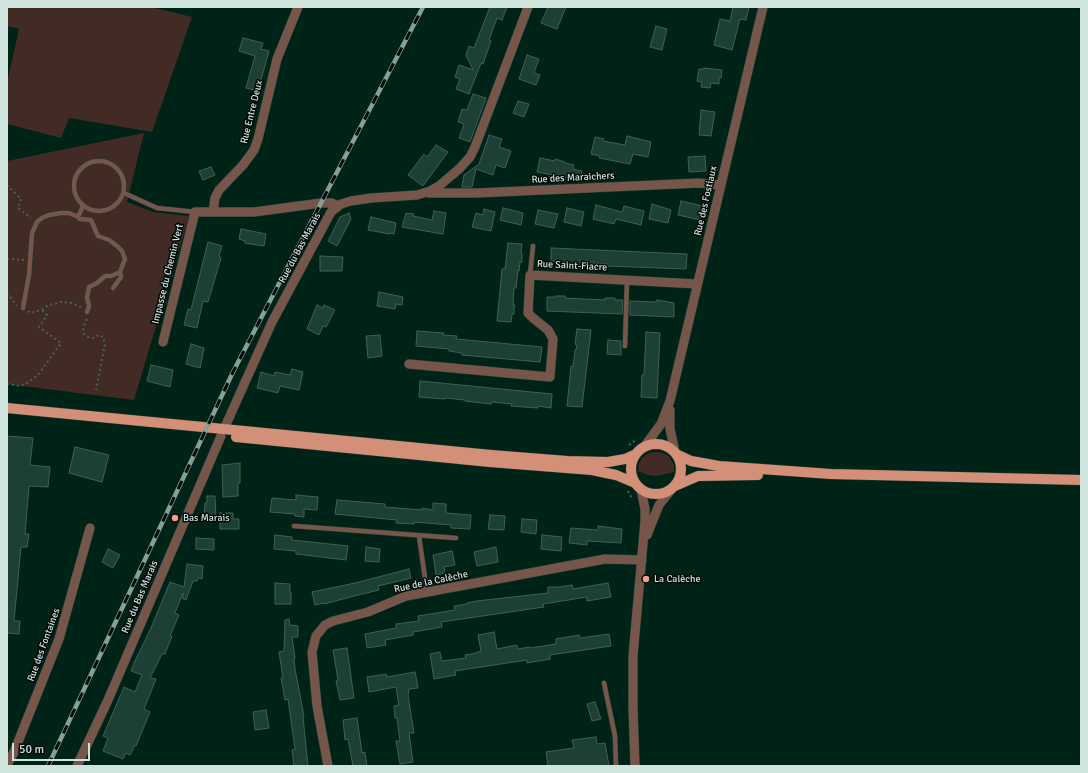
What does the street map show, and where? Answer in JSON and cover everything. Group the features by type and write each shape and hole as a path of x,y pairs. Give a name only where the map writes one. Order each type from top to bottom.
{"main road":[{"path":"7,408 490,462 592,470 616,475 648,493 656,494 664,493 694,476 707,475 831,474 1081,480"},
{"path":"7,415 567,461 608,462 625,459 651,444 659,444 666,446 675,453 691,461 713,466 831,474"},
{"path":"638,486 632,476 631,468 632,460 640,450"},
{"path":"673,488 680,478 681,470 680,460 675,453"}],"street":[{"name":"Rue Entre Deux","path":"213,212 218,190 244,166 254,150 258,139 276,59 298,7"},
{"path":"195,212 247,213 268,211 304,204 321,203 332,203 338,206 346,202 358,200 418,195 426,193 439,186 459,169 473,153 528,7"},
{"name":"Rue des Fostiaux","path":"640,450 661,424 670,401 763,7"},
{"name":"Rue des Maraichers","path":"426,193 478,193 699,183 721,186"},
{"name":"Rue du Bas Marais","path":"77,766 108,700 222,432 272,322 329,215 338,206"},
{"name":"Impasse du Chemin Vert","path":"163,342 195,212"},
{"name":"Rue Saint-Fiacre","path":"409,364 550,377 553,339 548,330 528,313 530,275 697,284"},
{"name":"Rue des Fostiaux","path":"670,401 670,429 675,453"},
{"path":"638,486 645,509 644,548"},
{"path":"636,766 633,708 633,656 642,560 647,535 659,504 673,488"},
{"name":"Rue des Fontaines","path":"7,765 14,752 59,639 90,528"},
{"name":"Rue de la Calèche","path":"328,766 318,710 312,647 316,636 322,628 329,623 368,612 406,596 605,559 642,560"}],"lane":[{"path":"103,161 118,169 124,180 124,192 118,203 107,210 99,212 90,211 83,206 76,196 73,184 75,176 80,169 91,162 103,161"},
{"path":"124,192 157,208 195,212"},
{"path":"78,217 83,206"},
{"path":"23,308 29,275 32,233 36,222 49,215 69,213 80,219 91,220 98,236 109,240 122,251 125,259 120,272 121,277 113,288"},
{"path":"530,275 533,246"},
{"path":"87,312 89,306 87,298 89,286 97,283 105,276 111,276 120,272"},
{"path":"625,346 627,280"},
{"path":"294,526 456,538"},
{"path":"419,536 427,592"},
{"path":"604,683 615,736 616,766"}],"path":[{"path":"7,185 20,199 18,208 36,222"},
{"path":"7,259 23,260 30,257"},
{"path":"7,293 16,306 23,308 30,313 61,302 70,303 87,312 88,317 83,328 84,334 88,337 94,338 98,334 103,337 105,344 96,390"},
{"path":"7,384 20,386 38,375 61,343 39,327 48,315 42,310"},
{"path":"628,446 642,435"},
{"path":"626,490 636,504"}],"shaded area":[{"path":"7,7 151,7 192,17 152,132 69,118 61,138 7,124 7,83 19,29 7,26"},
{"path":"144,133 127,202 153,212 189,216 134,400 7,384 7,161"},
{"path":"653,452 660,452 669,456 674,465 674,472 657,476 648,475 638,471 642,458"}],"building":[{"path":"490,7 507,7 502,20 497,18 489,40 491,41 483,64 481,63 469,94 456,89 460,79 455,77 459,65 473,70 466,55 469,46 474,48"},
{"path":"548,7 566,7 557,29 541,23"},
{"path":"733,7 749,7 746,20 740,19 732,50 714,45 720,19 730,21"},
{"path":"656,26 667,29 662,50 650,47"},
{"path":"243,38 263,43 261,49 269,51 258,91 246,88 255,56 239,51"},
{"path":"527,55 539,59 534,73 540,75 536,85 519,79"},
{"path":"704,68 722,70 721,78 719,78 719,84 711,83 710,88 701,87 702,82 697,81 699,69"},
{"path":"473,94 486,98 470,142 459,138 464,124 458,122 462,109 467,110"},
{"path":"518,101 529,104 524,117 513,113"},
{"path":"701,110 715,112 711,136 699,135"},
{"path":"489,135 502,139 499,147 511,151 505,168 496,165 493,175 476,169 472,187 462,187 464,175 479,164"},
{"path":"627,136 651,142 648,157 633,154 630,164 599,158 600,156 591,154 595,137 604,139 603,141 625,145"},
{"path":"436,145 448,152 423,186 408,175 424,154 427,157"},
{"path":"705,156 706,171 689,172 688,157"},
{"path":"540,158 555,161 555,159 574,165 573,169 582,171 580,180 537,172"},
{"path":"211,167 215,175 203,180 199,171"},
{"path":"681,201 703,206 700,220 678,215"},
{"path":"652,204 671,210 668,223 649,219"},
{"path":"596,205 622,212 624,206 644,211 641,225 616,219 614,224 593,219"},
{"path":"503,208 523,213 521,225 500,220"},
{"path":"567,208 584,212 581,226 564,222"},
{"path":"484,209 495,212 491,231 472,227 476,213 483,215"},
{"path":"538,210 558,214 554,228 535,224"},
{"path":"434,211 446,213 443,234 402,227 406,213 432,220"},
{"path":"349,213 351,219 337,246 328,241 340,217"},
{"path":"371,217 396,223 394,234 368,230"},
{"path":"241,229 266,234 264,246 245,243 245,241 239,239"},
{"path":"208,242 222,246 219,256 221,258 208,302 203,301 197,328 184,325 188,309 191,310"},
{"path":"508,243 522,244 522,262 520,262 519,271 518,270 516,288 514,288 513,305 515,305 511,322 497,321 502,269 505,269"},
{"path":"551,248 687,254 686,269 606,266 607,264 590,263 590,265 558,264 558,262 551,261"},
{"path":"320,256 343,257 342,271 320,271"},
{"path":"379,292 403,297 402,305 396,304 395,309 377,306"},
{"path":"565,296 565,298 605,300 605,298 615,298 615,300 623,300 622,314 547,311 547,297"},
{"path":"657,300 674,303 674,317 630,315 630,301 657,302"},
{"path":"317,305 323,308 324,305 335,310 326,327 323,326 319,335 307,329"},
{"path":"577,329 591,330 582,407 567,406 571,366 573,367 577,345 575,344"},
{"path":"417,331 444,333 443,335 457,336 456,339 542,347 540,362 462,355 462,353 449,351 449,349 416,346"},
{"path":"646,332 660,333 657,398 641,397 642,375 644,375"},
{"path":"380,335 382,356 368,358 366,336"},
{"path":"608,340 621,341 621,355 607,354"},
{"path":"191,344 204,348 200,368 186,364"},
{"path":"151,365 173,370 170,387 147,381"},
{"path":"292,369 303,372 299,390 280,386 278,393 257,388 261,372 274,376 275,372 290,375"},
{"path":"420,381 552,394 551,408 538,406 538,408 511,406 512,404 492,402 491,404 445,398 419,397"},
{"path":"7,436 33,438 30,465 50,467 48,487 29,486 25,534 29,534 27,547 21,547 14,621 20,621 19,634 7,633"},
{"path":"75,447 109,455 102,482 69,473"},
{"path":"240,463 240,483 238,483 238,496 223,497 222,465"},
{"path":"296,495 318,497 317,510 304,509 304,517 295,516 295,514 270,512 272,498 296,500"},
{"path":"207,496 215,496 216,518 204,518"},
{"path":"337,500 385,504 385,507 422,510 422,508 433,510 433,503 446,504 446,513 471,515 470,529 451,528 451,525 414,522 414,524 396,523 397,520 335,514"},
{"path":"220,513 233,513 233,519 239,519 239,529 220,529"},
{"path":"490,515 505,516 504,530 488,529"},
{"path":"522,519 537,520 536,534 521,532"},
{"path":"598,526 622,529 621,543 587,541 587,545 569,543 571,528 598,530"},
{"path":"275,535 292,537 292,540 348,546 346,560 296,554 296,551 274,549"},
{"path":"542,535 562,537 561,551 541,549"},
{"path":"196,538 214,539 214,550 196,549"},
{"path":"366,547 380,549 379,562 365,561"},
{"path":"496,547 498,562 477,566 474,552"},
{"path":"108,549 120,555 113,568 102,562"},
{"path":"452,551 455,565 444,567 445,573 436,575 433,555"},
{"path":"187,564 203,566 202,579 198,578 197,581 193,581 186,600 183,599 183,593 175,613 179,615 170,636 172,636 165,654 162,654 150,678 156,679 144,709 150,712 136,746 135,745 130,755 126,753 123,759 103,751 108,738 103,736 124,687 135,692 142,675 131,671 134,663 151,628 170,582 184,587"},
{"path":"409,569 411,578 378,586 379,590 315,605 312,592"},
{"path":"275,583 290,584 291,604 275,604"},
{"path":"608,583 611,597 587,601 587,597 543,604 544,607 441,622 442,627 413,632 413,635 385,640 386,645 367,648 365,634 396,628 396,624 419,621 418,616 455,610 454,606 477,601 548,593 548,587 572,585 573,589"},
{"path":"289,619 290,625 298,626 298,637 292,637 295,669 304,716 308,766 294,766 292,750 295,749 288,699 285,700 281,678 283,678 279,652 284,651 285,620"},
{"path":"494,632 497,649 517,645 518,649 530,648 556,644 556,639 579,635 580,638 609,634 611,646 550,655 550,659 527,663 527,660 455,671 456,675 434,679 430,654 440,652 442,661 466,658 465,655 481,651 478,635"},
{"path":"347,648 354,698 340,700 336,681 338,680 333,650"},
{"path":"415,672 418,688 409,689 408,696 414,733 409,733 413,762 400,764 396,741 400,741 394,706 399,705 396,687 369,692 367,677 386,674 387,677"},
{"path":"595,702 601,719 592,721 587,704"},
{"path":"266,710 269,728 255,730 253,712"},
{"path":"357,718 362,753 365,752 367,766 353,766 348,739 345,740 343,720"},
{"path":"596,737 597,744 605,743 609,766 548,766 546,752 574,748 572,740"}],"railway":[{"path":"48,766 233,372 423,7"}],"place":[{"name":"Bas Marais","path":"175,518"},
{"name":"La Calèche","path":"646,579"}]}
